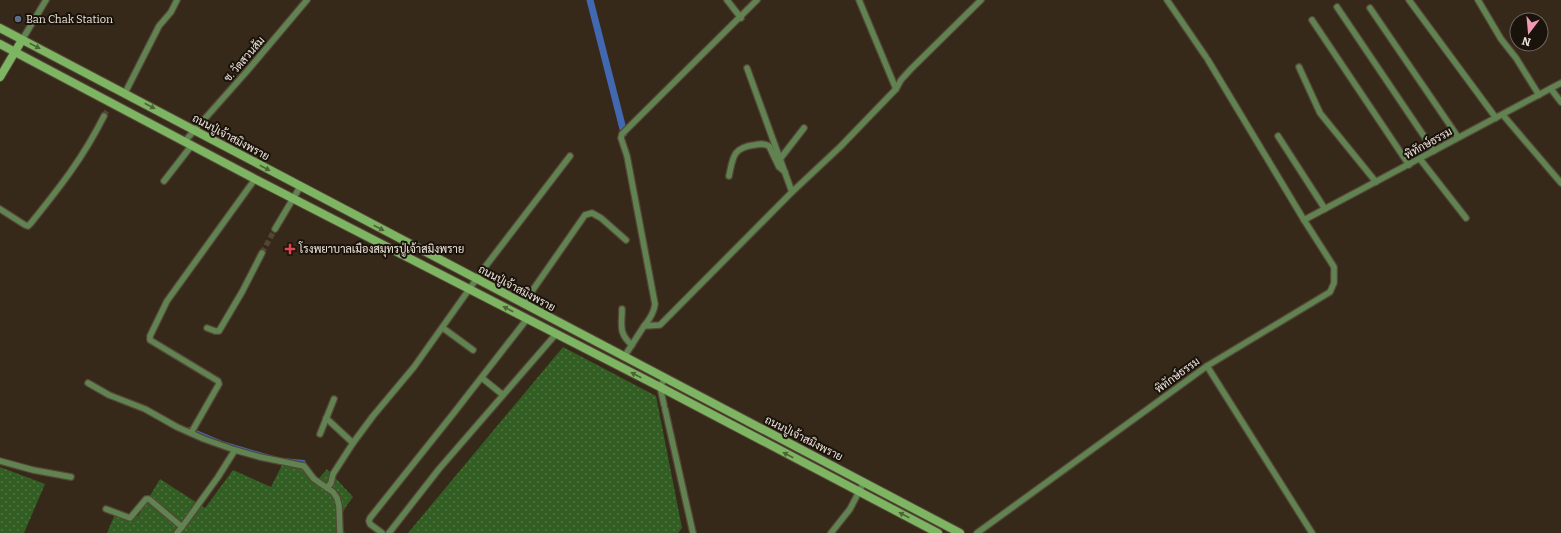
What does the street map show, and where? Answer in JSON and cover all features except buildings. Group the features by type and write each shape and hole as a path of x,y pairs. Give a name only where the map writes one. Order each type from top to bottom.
{"main road":[{"name":"ถนนปู่เจ้าสมิงพราย","path":"0,28 960,533"},
{"path":"0,77 22,40"},
{"name":"ถนนปู่เจ้าสมิงพราย","path":"0,44 110,106 188,143 938,533"}],"street":[{"path":"22,40 46,0"},
{"path":"125,93 159,26 177,0"},
{"name":"ซ. วัดสวนส้ม","path":"164,181 195,130 307,0"},
{"path":"727,0 741,18"},
{"path":"624,357 651,316 655,304 627,156 621,138 622,134 758,0"},
{"path":"859,0 896,89"},
{"path":"644,326 660,325 792,192 840,147 896,89 901,80 980,0"},
{"name":"พิทักษ์ธรรม","path":"977,533 1207,366 1330,292 1334,284 1334,267 1304,220 1207,58 1166,0"},
{"path":"1409,0 1496,118"},
{"path":"1478,0 1501,39 1516,58 1539,95"},
{"path":"1337,7 1434,151"},
{"path":"1370,8 1458,137"},
{"path":"1312,20 1409,165"},
{"path":"1299,67 1320,113 1376,182"},
{"path":"747,68 792,192"},
{"name":"พิทักษ์ธรรม","path":"1304,220 1561,83"},
{"path":"1551,89 1561,102"},
{"path":"1503,115 1561,183"},
{"path":"0,209 28,226 77,164 90,144 104,116"},
{"path":"780,159 804,128"},
{"path":"1278,136 1325,209"},
{"path":"729,176 733,157 736,152 742,148 762,144 769,146 780,167 786,172"},
{"path":"329,486 334,474 353,443 443,328 476,279 570,156"},
{"path":"1420,159 1466,218"},
{"path":"192,431 218,387 218,381 150,340 150,336 168,301 255,179"},
{"path":"275,229 300,186"},
{"path":"523,304 585,215 592,213 601,218 626,240"},
{"path":"207,328 219,331 242,292 262,253"},
{"path":"622,309 622,333 632,345"},
{"path":"382,533 370,524 370,518 482,378 527,319"},
{"path":"443,328 473,350"},
{"path":"389,533 439,469 556,334"},
{"path":"1207,366 1312,533"},
{"path":"482,378 503,395"},
{"path":"665,378 660,388 693,533"},
{"path":"88,383 109,395 145,409 235,450 306,467 318,482 329,486 333,492 338,502 340,533"},
{"path":"320,434 334,399"},
{"path":"326,418 353,443"},
{"path":"177,533 218,477 235,450"},
{"path":"0,461 33,470 71,477"},
{"path":"831,533 850,509 864,482"},
{"path":"106,509 130,518 146,499 149,499 182,527"}],"green space":[{"path":"563,347 656,396 682,528 678,533 408,533"},
{"path":"285,459 301,468 316,482 327,469 353,497 344,509 342,518 345,533 107,533 116,512 138,516 160,479 205,508 233,470 271,487"},
{"path":"0,467 45,484 24,533 0,533"}],"waterway":[{"path":"590,0 624,133"},
{"path":"189,428 222,442 273,457"},
{"path":"283,459 304,461 306,465"},
{"path":"313,475 327,485"}],"tunnel":[{"path":"104,116 108,109"},
{"path":"262,253 275,229"}],"place":[{"name":"Ban Chak Station","path":"18,19"},
{"name":"โรงพยาบาลเมืองสมุทรปู่เจ้าสมิงพราย","path":"290,249"}]}
